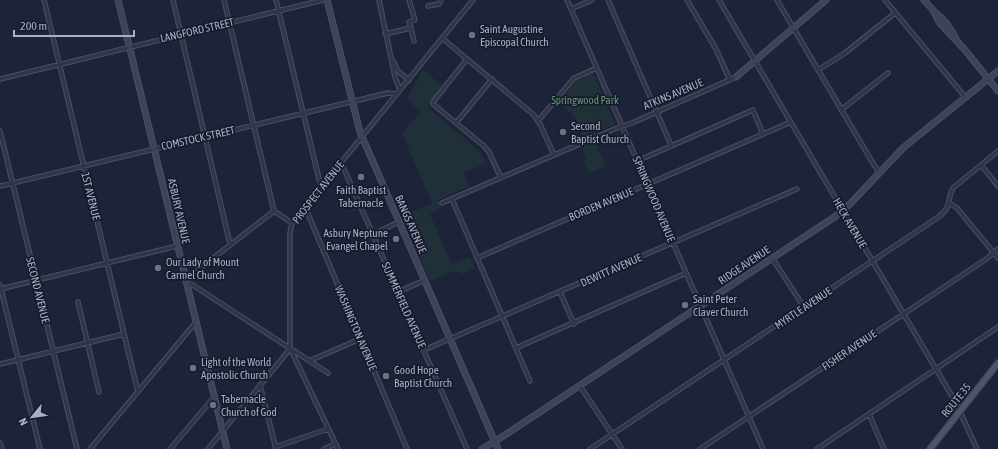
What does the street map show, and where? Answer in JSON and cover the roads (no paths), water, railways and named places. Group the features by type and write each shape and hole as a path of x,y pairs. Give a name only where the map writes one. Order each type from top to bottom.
{"main road":[{"name":"ROUTE 35","path":"930,449 998,364"}],"street":[{"name":"1ST AVENUE","path":"44,0 138,392"},
{"name":"ASBURY AVENUE","path":"118,0 227,449"},
{"path":"172,0 230,244"},
{"path":"224,0 274,211 292,223"},
{"path":"276,0 321,187"},
{"name":"LANGFORD STREET","path":"0,79 323,0"},
{"name":"BANGS AVENUE","path":"327,0 357,124 498,449"},
{"path":"378,0 390,57 400,90"},
{"path":"409,0 414,20 409,22 414,41"},
{"path":"428,6 439,4 441,0"},
{"name":"PROSPECT AVENUE","path":"290,349 290,233 292,223 473,0"},
{"name":"SPRINGWOOD AVENUE","path":"567,0 763,449"},
{"path":"571,9 592,0"},
{"path":"608,0 671,145"},
{"path":"687,0 716,49 730,80"},
{"name":"HECK AVENUE","path":"719,0 936,369 960,411 977,449"},
{"path":"777,0 841,110 874,165 880,172"},
{"name":"ATKINS AVENUE","path":"442,203 736,77 826,0"},
{"path":"885,0 966,98"},
{"path":"924,0 933,10 939,22 947,32 958,42 998,91"},
{"path":"818,70 845,53 895,13"},
{"path":"385,34 411,28"},
{"path":"442,38 529,111 538,121 554,155"},
{"path":"390,57 398,71 409,80"},
{"path":"467,59 433,102 433,104 489,152 501,178"},
{"path":"538,121 574,78 597,68"},
{"name":"RIDGE AVENUE","path":"482,449 580,386 842,210 903,148 998,71"},
{"path":"841,110 888,73"},
{"path":"456,123 492,79"},
{"name":"COMSTOCK STREET","path":"0,186 351,101 388,93 397,94"},
{"path":"637,160 753,110 763,134"},
{"name":"BORDEN AVENUE","path":"477,258 791,122"},
{"name":"SECOND AVENUE","path":"0,131 77,449"},
{"name":"MYRTLE AVENUE","path":"590,449 937,218 945,211 953,188 998,151"},
{"name":"SUMMERFIELD AVENUE","path":"342,162 467,449"},
{"path":"981,165 998,186"},
{"name":"DEWITT AVENUE","path":"424,350 797,189"},
{"path":"452,199 530,381"},
{"path":"949,203 957,208 998,258"},
{"name":"WASHINGTON AVENUE","path":"305,207 407,449"},
{"path":"274,211 185,280 328,373"},
{"path":"373,234 399,222"},
{"path":"40,449 0,288 177,246"},
{"name":"FISHER AVENUE","path":"700,449 998,249"},
{"path":"772,258 804,307"},
{"path":"516,348 574,324 686,273"},
{"path":"398,292 425,280"},
{"path":"560,292 574,324"},
{"path":"78,302 99,392"},
{"path":"90,449 196,322"},
{"path":"816,449 823,447 869,414 998,327"},
{"path":"0,364 124,334"},
{"path":"310,361 360,339"},
{"path":"208,449 290,349"},
{"path":"290,349 338,449"},
{"path":"260,385 276,448 328,429"},
{"path":"580,386 622,449"},
{"path":"170,449 215,396"},
{"path":"869,414 884,449"},
{"path":"0,443 2,449"},
{"path":"324,449 335,444"}],"place":[{"name":"Saint Augustine Episcopal Church","path":"472,35"},
{"name":"Second Baptist Church","path":"563,132"},
{"name":"Faith Baptist Tabernacle","path":"361,177"},
{"name":"Asbury Neptune Evangel Chapel","path":"396,239"},
{"name":"Our Lady of Mount Carmel Church","path":"158,268"},
{"name":"Saint Peter Claver Church","path":"685,305"},
{"name":"Light of the World Apostolic Church","path":"193,368"},
{"name":"Good Hope Baptist Church","path":"386,376"},
{"name":"Tabernacle Church of God","path":"213,405"}],"park label":[{"name":"Springwood Park","path":"585,100"}]}
